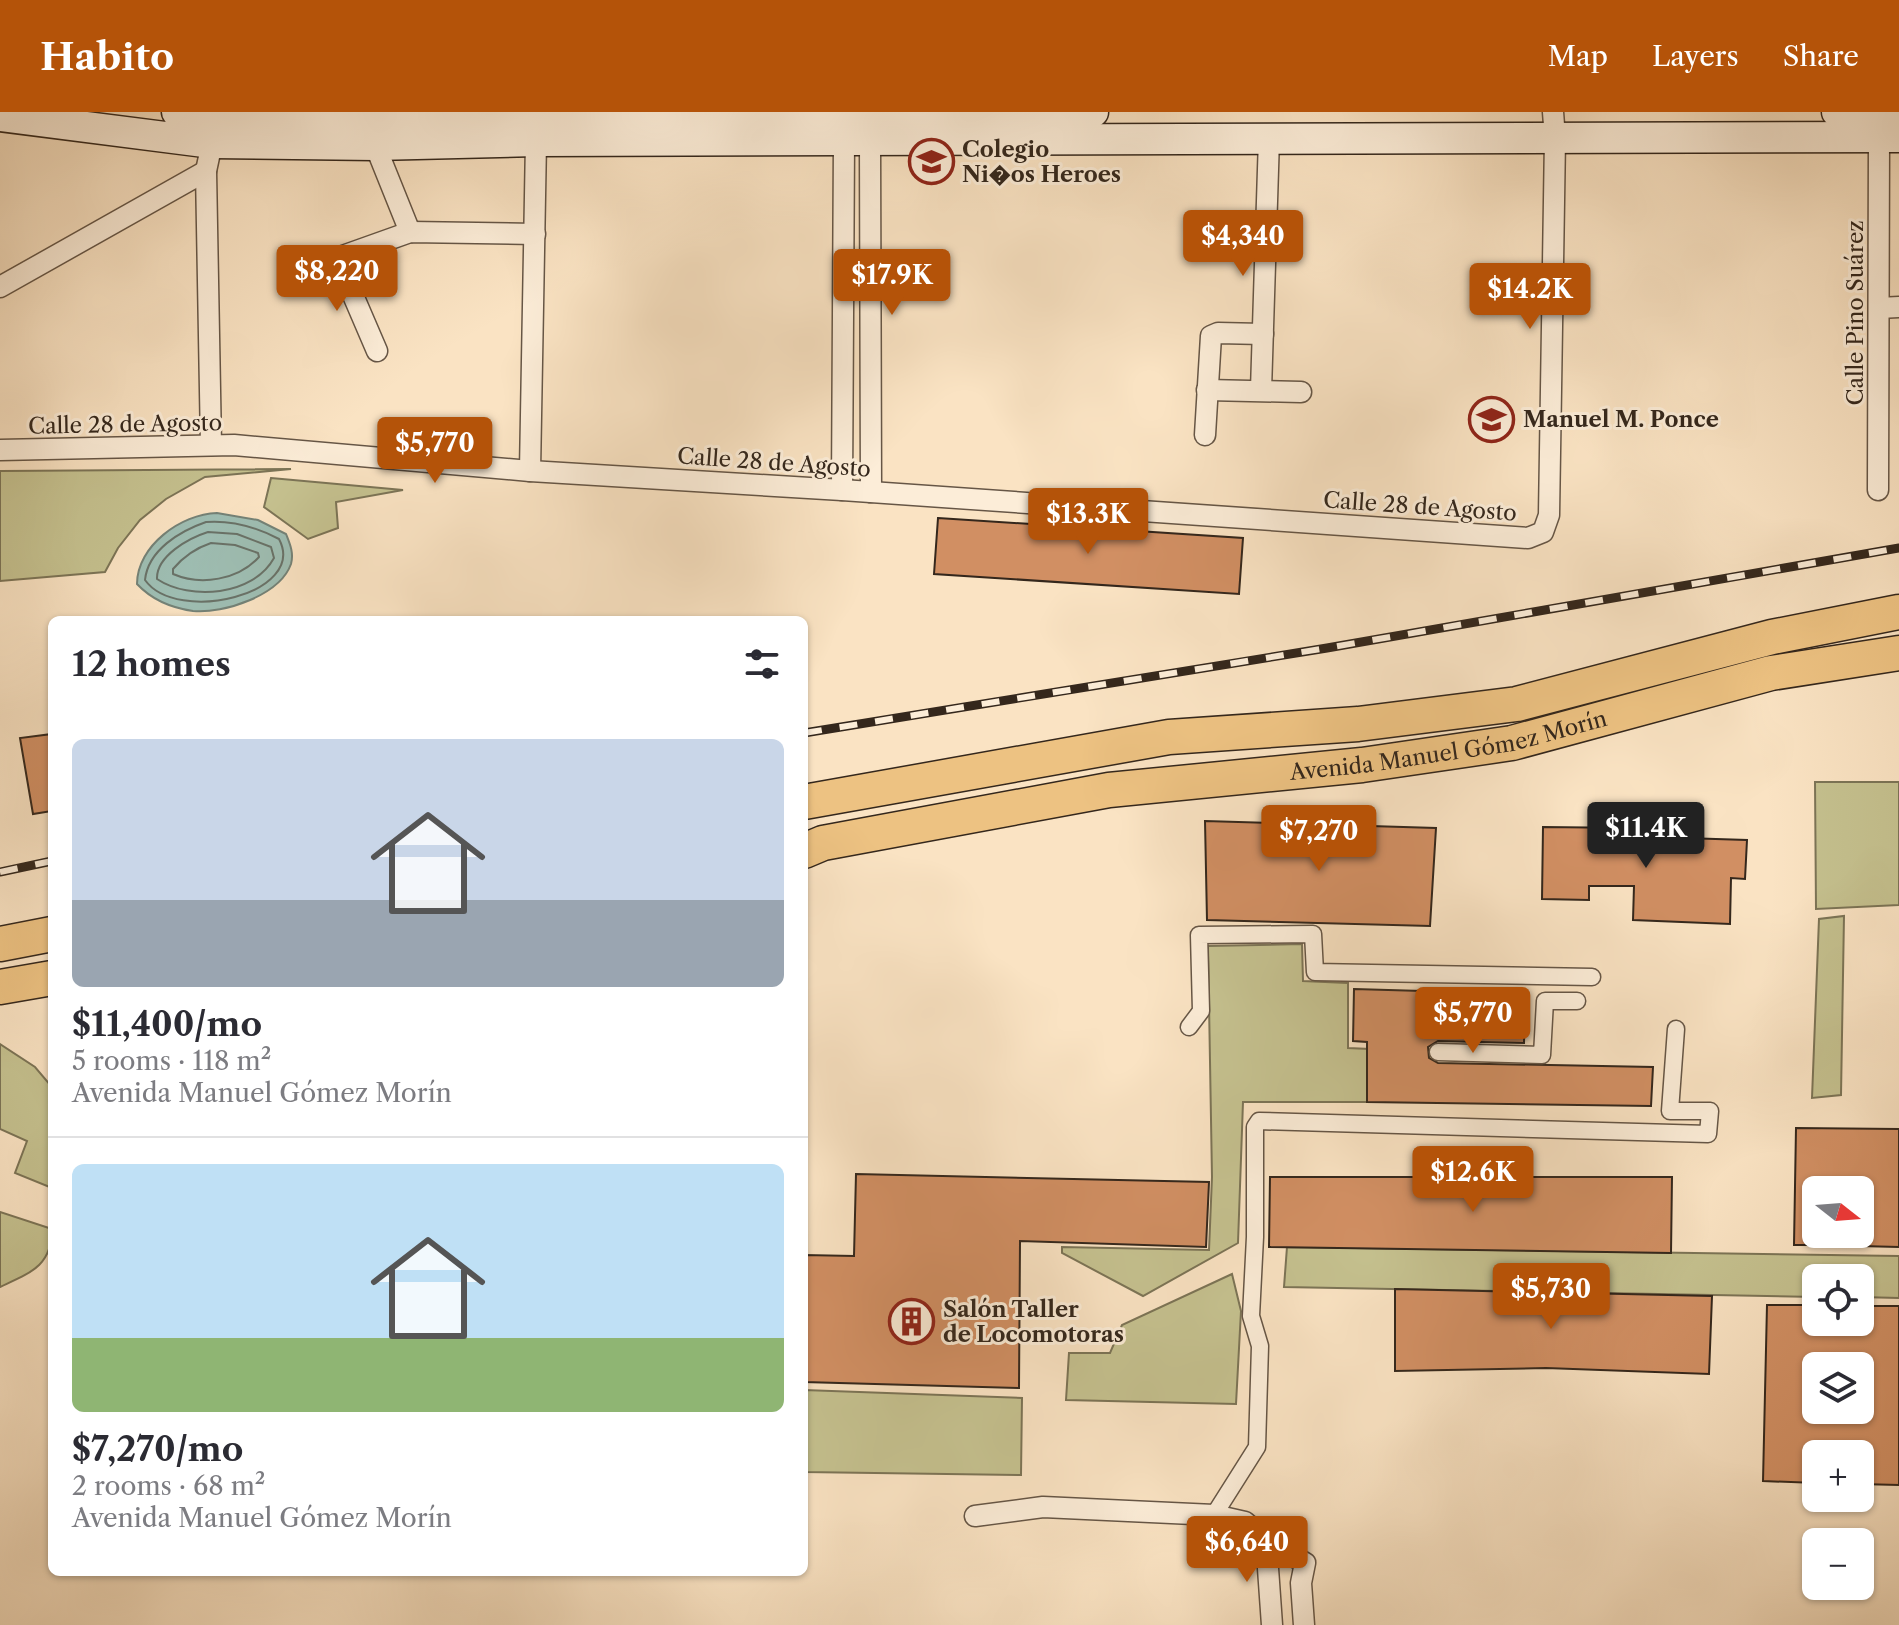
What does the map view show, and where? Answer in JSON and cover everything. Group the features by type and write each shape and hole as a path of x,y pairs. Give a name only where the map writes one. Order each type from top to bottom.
{"main road":[{"path":"177,112 209,135 292,114 355,113 536,123 862,128 1268,152 1554,125 1884,124 1899,112"},
{"path":"862,128 956,113 1093,112"},
{"path":"1837,112 1884,124"},
{"path":"0,116 209,135 375,145 536,123"},
{"name":"Avenida Manuel Gómez Morín","path":"808,801 1169,737 1358,724 1517,704 1772,637 1899,612"},
{"name":"Avenida Manuel Gómez Morín","path":"808,849 823,843 1109,790 1362,765 1512,743 1771,673 1899,653"},
{"path":"0,944 48,935"},
{"path":"0,987 48,979"}],"street":[{"path":"530,471 536,123"},
{"name":"Calle Pino Suárez","path":"1878,490 1889,307 1884,124"},
{"name":"Calle 28 de Agosto","path":"0,450 211,445 530,471 1528,538 1543,532 1549,515 1554,125"},
{"path":"842,490 862,128"},
{"path":"862,128 871,492"},
{"path":"0,287 209,135"},
{"path":"209,135 211,445"},
{"path":"375,145 410,232"},
{"path":"1261,390 1268,152"},
{"path":"377,351 337,258 410,232 535,234"},
{"path":"1205,435 1211,336 1218,333 1263,334"},
{"path":"1207,390 1301,392"},
{"path":"1189,1027 1201,1011 1199,935 1313,934 1315,972 1592,977"},
{"path":"1438,1052 1542,1055 1545,1001 1577,1001"},
{"path":"1214,1515 1257,1447 1260,1346 1251,1316 1255,1127 1259,1121 1708,1134 1710,1111 1670,1111 1676,1029"},
{"path":"975,1516 1043,1507 1214,1515 1245,1522 1266,1540 1305,1563 1301,1583 1304,1618 1272,1620 1266,1540"}],"shaded area":[{"path":"291,469 205,477 166,499 140,520 118,548 105,572 0,581 0,471"},
{"path":"271,478 403,490 336,502 338,528 308,539 264,507"},
{"path":"1815,782 1899,782 1899,905 1816,909"},
{"path":"1844,916 1841,1095 1812,1098 1819,919"},
{"path":"1302,944 1303,981 1348,983 1348,1048 1438,1052 1436,1064 1367,1063 1367,1102 1243,1102 1238,1243 1143,1296 1062,1253 1062,1247 1209,1250 1212,1177 1208,946"},
{"path":"0,1044 35,1067 48,1082 48,1186 15,1173 27,1141 0,1129"},
{"path":"0,1212 48,1228 48,1252 43,1260 30,1272 0,1287"},
{"path":"1287,1247 1899,1256 1899,1298 1874,1297 1874,1264 1802,1264 1802,1297 1284,1287"},
{"path":"1232,1274 1241,1311 1236,1404 1066,1400 1069,1353 1110,1353 1122,1325"},
{"path":"808,1390 1022,1398 1021,1475 808,1472"}],"water":[{"path":"217,513 258,520 286,534 292,552 291,564 275,585 235,606 193,611 156,599 137,584 144,557 164,535 189,519"}],"building":[{"path":"938,518 1243,538 1239,594 934,574"},
{"path":"48,734 48,812 33,814 20,738"},
{"path":"1205,821 1436,828 1430,926 1207,920"},
{"path":"1543,827 1634,828 1669,831 1684,838 1747,840 1745,879 1731,878 1730,924 1633,920 1634,886 1589,886 1589,900 1542,899"},
{"path":"1354,989 1525,994 1524,1043 1438,1041 1428,1047 1429,1058 1438,1063 1653,1067 1651,1106 1367,1102 1367,1042 1353,1041"},
{"path":"1796,1128 1899,1129 1899,1247 1874,1246 1874,1176 1802,1176 1802,1245 1794,1245"},
{"path":"856,1174 1209,1182 1206,1247 1020,1241 1019,1388 808,1382 808,1255 854,1256"},
{"path":"1270,1177 1672,1177 1671,1253 1269,1247"},
{"path":"1395,1289 1712,1296 1709,1374 1546,1368 1395,1371"},
{"path":"1767,1305 1802,1305 1802,1336 1874,1336 1874,1306 1899,1306 1899,1485 1874,1484 1874,1440 1802,1440 1802,1482 1763,1481"}],"railway":[{"path":"808,732 1327,648 1899,548"},
{"path":"0,872 48,862"}],"place":[{"name":"Colegio Ni�os Heroes","path":"931,162"},
{"name":"Manuel M. Ponce","path":"1492,419"},
{"name":"Salón Taller de Locomotoras","path":"912,1322"}]}
